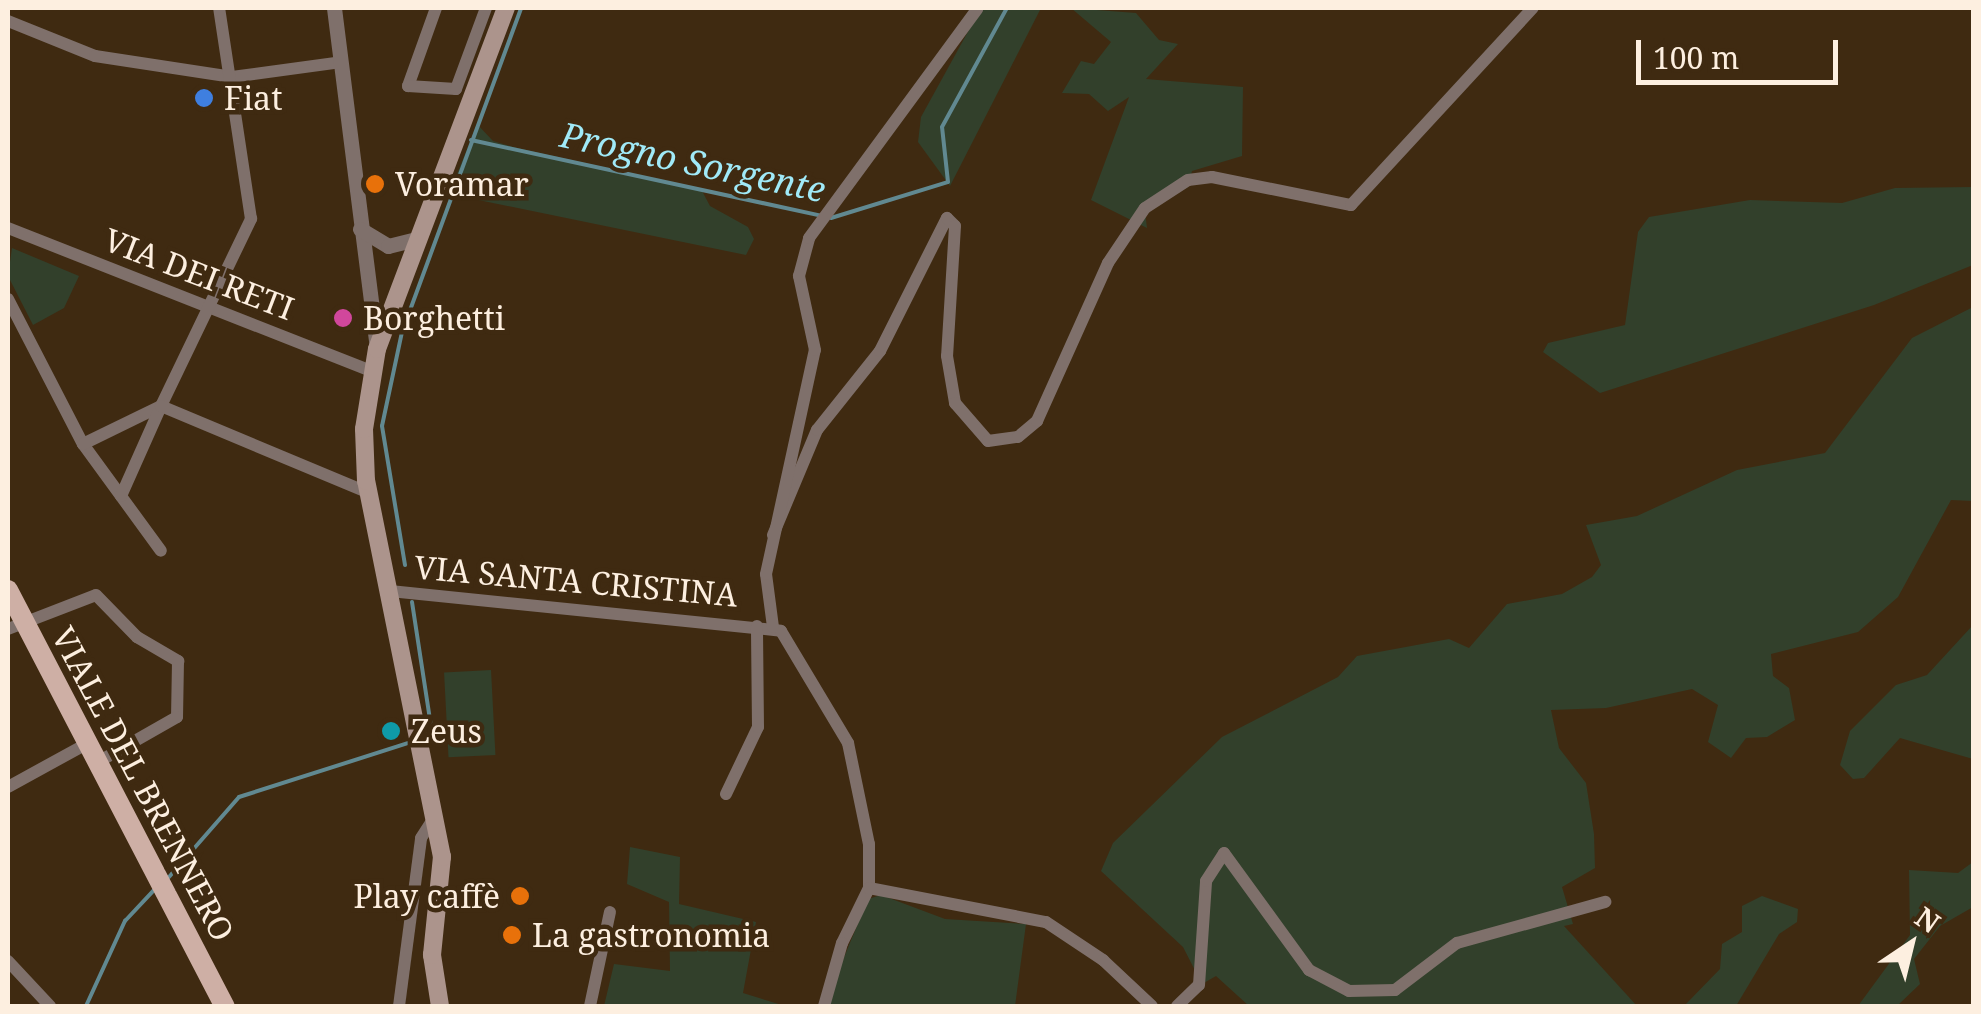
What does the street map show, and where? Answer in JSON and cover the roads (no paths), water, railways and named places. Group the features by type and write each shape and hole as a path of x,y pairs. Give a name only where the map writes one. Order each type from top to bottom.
{"main road":[{"path":"440,1006 432,955 442,858 368,493 371,371 506,8"},
{"name":"VIALE DEL BRENNERO","path":"8,590 16,625 93,753 224,1006"}],"street":[{"path":"120,496 205,301 251,219 219,8"},
{"path":"334,8 376,350"},
{"path":"436,8 408,86 456,89 486,8"},
{"path":"773,535 817,430 880,351 947,218 955,226 947,356 955,403 972,432 988,440 1018,437 1044,409 1108,263 1145,208 1188,180 1212,177 1351,205 1533,8"},
{"path":"824,1006 842,942 869,888 869,844 848,743 777,629 766,574 815,350 800,276 809,238 978,9"},
{"path":"8,22 95,56 232,77 341,62"},
{"name":"VIA DEI RETI","path":"8,228 205,301 371,371"},
{"path":"360,229 388,246 417,240"},
{"path":"8,298 83,444 160,552"},
{"path":"83,444 161,406 368,493"},
{"name":"VIA SANTA CRISTINA","path":"390,591 777,629"},
{"path":"8,787 177,717 178,661 137,637 96,595 16,625"},
{"name":"VIA SANTA CRISTINA","path":"726,794 758,726 757,626"},
{"path":"398,1006 421,838 436,815"},
{"path":"1176,1006 1199,984 1206,882 1224,853 1308,970 1349,991 1394,990 1457,943 1605,902"},
{"path":"869,888 1046,922 1103,960 1152,1006"},
{"path":"590,1006 610,912"},
{"path":"8,961 50,1006"}],"waterway":[{"path":"405,565 382,426 402,332 521,8"},
{"name":"Progno Sorgente","path":"831,218 948,182 942,127 1007,8"},
{"name":"Progno Sorgente","path":"471,140 822,216"},
{"path":"412,602 432,732"},
{"path":"169,877 239,797 408,743"},
{"path":"86,1006 125,921 154,890"}],"place":[{"name":"Fiat","path":"204,98"},
{"name":"Voramar","path":"375,184"},
{"name":"Borghetti","path":"343,318"},
{"name":"Zeus","path":"391,731"},
{"name":"Play caffè","path":"520,896"},
{"name":"La gastronomia","path":"512,935"}]}
